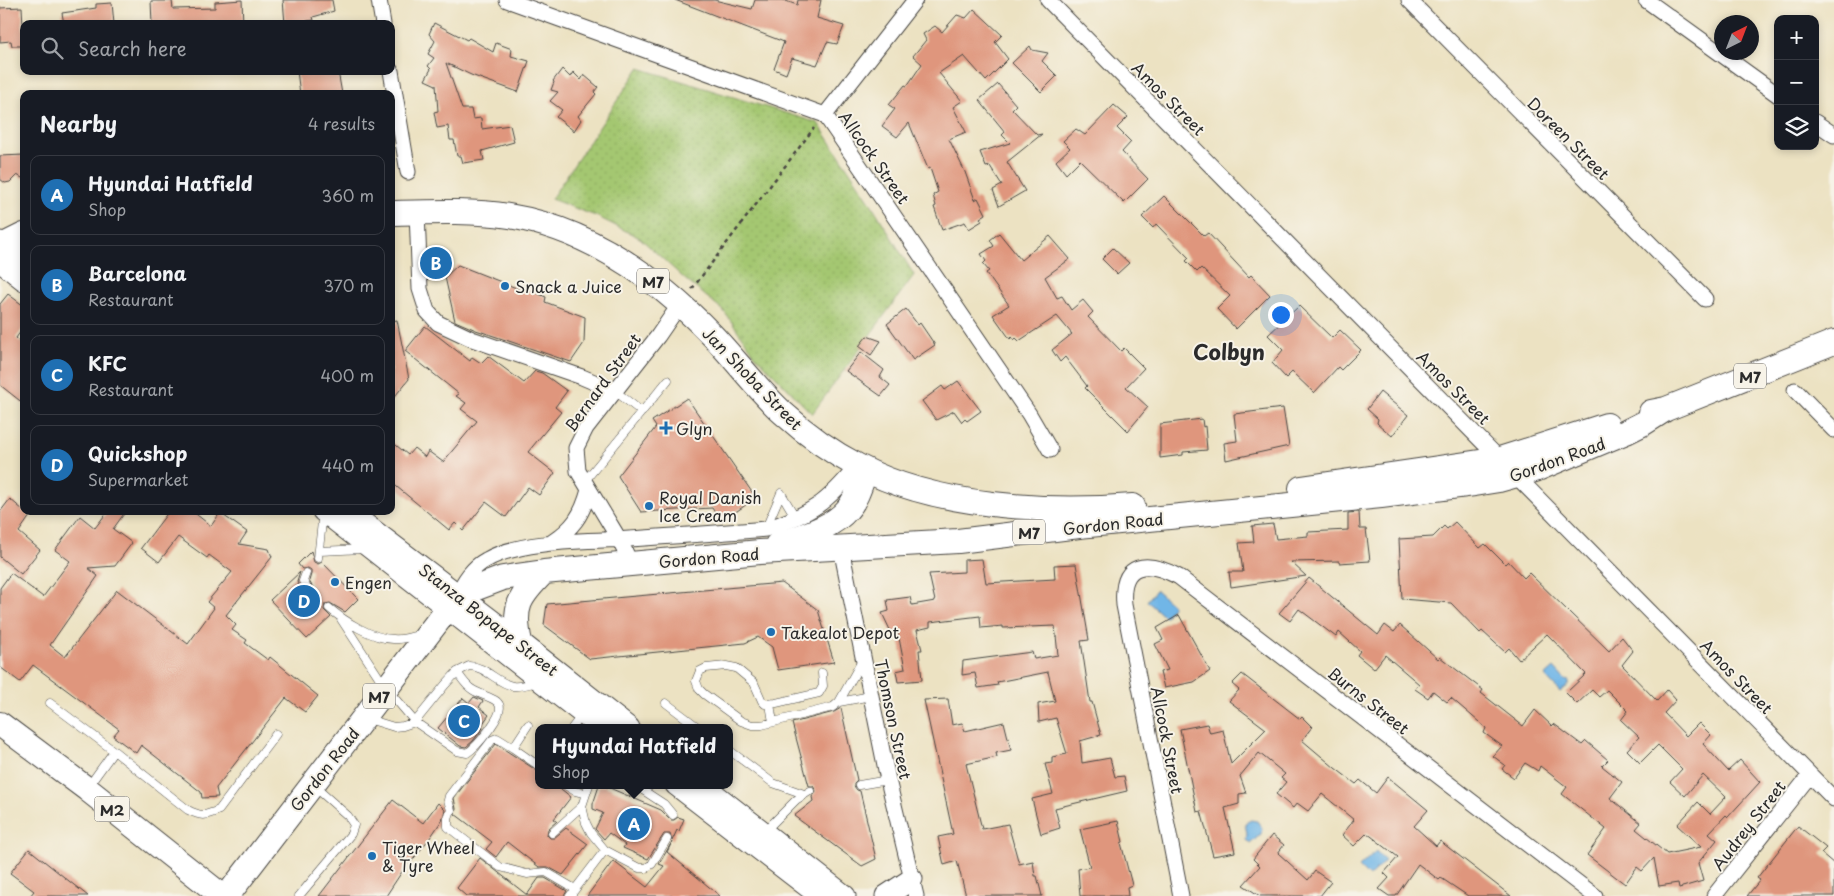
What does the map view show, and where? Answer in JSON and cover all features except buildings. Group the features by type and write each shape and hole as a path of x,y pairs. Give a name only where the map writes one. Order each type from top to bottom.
{"main road":[{"name":"Jan Shoba Street","path":"395,213 508,216 570,233 595,244 621,259 680,304 782,412 820,443 862,468 905,486 936,496 985,503 1071,508 1118,507 1219,498"},
{"path":"6,247 20,258"},
{"path":"6,247 20,273"},
{"name":"Gordon Road","path":"1219,498 1362,480 1508,467 1535,470 1608,440 1666,410 1834,342"},
{"name":"Gordon Road","path":"227,896 311,784 453,602 503,578 544,572 760,552 958,542 1154,518 1389,495 1474,484 1508,467"},
{"path":"760,552 821,528 837,519 851,505 862,468"},
{"path":"936,496 981,518 988,525 990,537"},
{"name":"Stanza Bopape Street","path":"327,515 370,548 453,602 520,642 624,724"},
{"name":"Stanza Bopape Street","path":"353,515 541,681 578,721"},
{"path":"520,642 516,625 518,608 528,590 544,572"},
{"name":"M2","path":"0,724 87,789 222,896"},
{"path":"681,789 820,896"},
{"path":"708,789 845,896"},
{"path":"886,896 914,887"}],"street":[{"path":"379,0 382,20"},
{"name":"Allcock Street","path":"507,0 824,115 1029,414 1050,450"},
{"path":"824,115 916,0"},
{"name":"Amos Street","path":"1048,0 1834,799"},
{"name":"Doreen Street","path":"1409,0 1705,299"},
{"path":"1646,0 1774,92"},
{"path":"392,75 394,90"},
{"path":"395,95 408,172"},
{"path":"1819,125 1834,135"},
{"path":"417,212 420,289 427,310 438,322 472,339 582,377 615,391"},
{"name":"Bernard Street","path":"631,564 619,539 586,486 576,463 577,444 586,428 680,304"},
{"path":"1795,390 1834,430"},
{"name":"Gordon Road","path":"453,602 468,576 485,560 511,550 550,544 766,529 812,511 862,468"},
{"path":"550,544 565,533 578,519 582,511 586,486"},
{"name":"Thomson Street","path":"841,548 888,780 914,887"},
{"name":"Burns Street","path":"1122,590 1124,582 1133,571 1145,567 1153,566 1178,577 1595,896"},
{"name":"Allcock Street","path":"1122,590 1181,896"},
{"name":"Audrey Street","path":"1714,896 1810,775"}],"lane":[{"path":"586,486 668,380"},
{"path":"615,391 642,412"},
{"path":"766,529 781,493 796,518"},
{"path":"323,515 319,554 370,548"},
{"path":"306,573 303,581 308,590"},
{"path":"328,608 342,619 375,635 391,639 410,637 430,631"},
{"path":"342,619 386,688 415,722 463,753 468,753 476,746 499,715 499,707 497,702 491,697 472,690 467,686 457,672"},
{"path":"822,673 823,686 819,693 770,704 762,701 754,683 736,668 726,666 706,668 698,675 696,681 699,689 741,721 755,726 833,707 839,702 864,658"},
{"path":"363,718 394,726 403,726 415,722 457,672 469,666 482,668 512,686 527,685 541,681"},
{"path":"839,702 871,696"},
{"path":"50,703 197,815 206,816 219,810 276,734"},
{"path":"666,703 694,724"},
{"path":"770,704 773,722"},
{"path":"512,748 528,725"},
{"path":"535,763 497,738 492,740 449,796 448,800 451,810 448,818 448,827 500,867 527,874 546,872 575,889"},
{"path":"87,789 114,751"},
{"path":"733,753 773,783 807,793 763,832"},
{"path":"859,785 888,780"},
{"path":"299,896 351,834 354,825 348,816 311,784"},
{"path":"572,789 586,794"},
{"path":"552,833 582,806 588,789"},
{"path":"641,789 664,804 673,815"},
{"path":"582,806 591,833 605,850 639,868 646,868 652,864 667,839"},
{"path":"570,896 605,850"}],"path":[{"path":"680,304 824,115"}],"green space":[{"path":"639,68 818,123 869,200 914,275 812,414 755,355 723,310 687,281 640,238 598,217 551,199"}],"water":[{"path":"1156,590 1173,605 1165,617 1147,601"},
{"path":"1554,668 1565,680 1569,681 1569,685 1560,692 1545,676"},
{"path":"1251,820 1257,821 1262,828 1261,834 1250,844 1246,840 1245,823"},
{"path":"1376,851 1385,861 1369,877 1359,867"}],"place":[{"name":"Barcelona","path":"436,263"},
{"name":"Snack a Juice","path":"505,286"},
{"name":"Glyn","path":"666,428"},
{"name":"Royal Danish Ice Cream","path":"649,506"},
{"name":"Engen","path":"335,582"},
{"name":"Quickshop","path":"304,601"},
{"name":"Takealot Depot","path":"771,632"},
{"name":"KFC","path":"464,721"},
{"name":"Hyundai Hatfield","path":"634,824"},
{"name":"Tiger Wheel & Tyre","path":"372,856"}],"district":[{"name":"Colbyn","path":"1229,351"}]}
